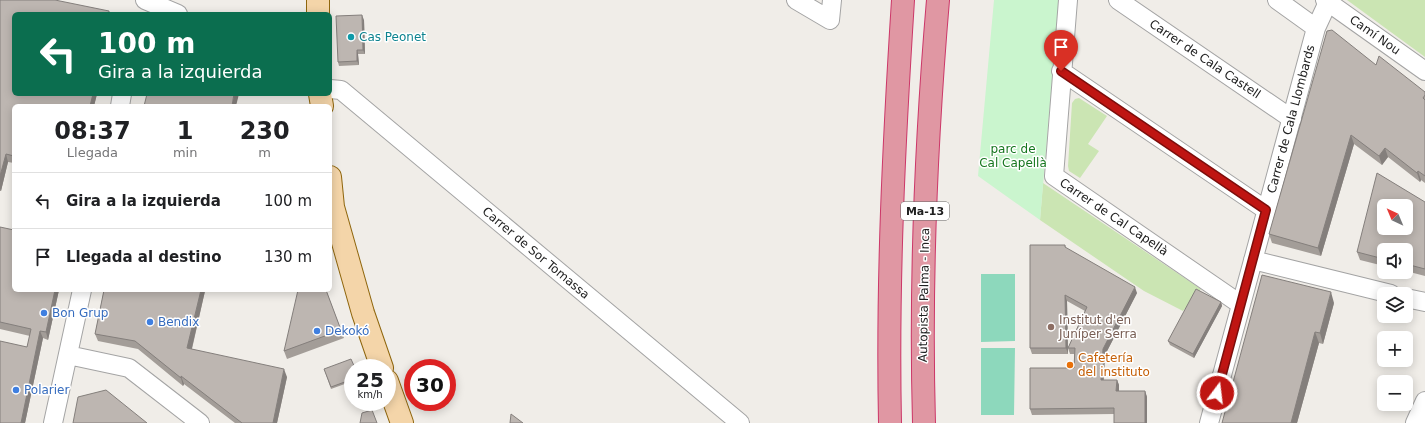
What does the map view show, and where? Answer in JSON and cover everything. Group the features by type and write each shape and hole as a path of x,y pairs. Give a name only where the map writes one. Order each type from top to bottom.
{"highway":[{"name":"Ma-13","path":"890,423 889,288 896,115 903,0"},
{"name":"Autopista Palma - Inca","path":"924,423 922,324 925,209 938,0"}],"main road":[{"path":"318,0 318,12"},
{"path":"332,197 333,207 363,313 379,359"},
{"path":"396,406 402,423"}],"street":[{"path":"139,12 142,0"},
{"path":"145,0 173,12"},
{"path":"796,0 830,20 832,0"},
{"name":"Carrer de Cal Capellà","path":"1068,0 1061,71 1054,176 1240,304"},
{"name":"Carrer de Cala Castell","path":"1118,0 1292,119"},
{"path":"1276,0 1316,28"},
{"name":"Carrer de Cala Llombards","path":"1209,423 1316,28 1327,1"},
{"name":"Camí Nou","path":"1327,1 1425,71"},
{"path":"1061,71 1266,210"},
{"name":"Carrer de Sor Tomassa","path":"332,89 341,90 740,423"},
{"path":"1253,260 1377,291"},
{"path":"53,423 82,292"},
{"path":"1413,299 1425,302"},
{"path":"68,355 129,368 200,423"},
{"path":"1415,423 1425,401"}],"green space":[{"name":"parc de Cal Capellà","path":"994,0 1059,0 1040,220 978,176"},
{"path":"1347,0 1425,0 1425,57"},
{"path":"1079,98 1107,116 1088,144 1099,151 1080,178 1069,171 1068,166 1072,103 1075,99"},
{"path":"1043,183 1201,289 1183,311 1144,291 1040,220"},
{"path":"981,274 1015,274 1015,341 981,342"},
{"path":"981,348 1015,348 1014,415 981,415"}],"building":[{"path":"0,0 55,0 109,11 12,12 12,96 92,96 90,104 12,104 12,156 6,154 0,176"},
{"name":"Cas Peonet","path":"362,15 363,50 357,50 357,61 338,62 336,16"},
{"path":"1332,30 1376,65 1379,56 1425,92 1423,98 1425,100 1425,176 1418,171 1417,173 1385,148 1379,156 1351,135 1318,248 1269,234 1327,31"},
{"path":"146,96 234,96 232,104 144,104"},
{"path":"1377,173 1425,202 1425,269 1413,266 1413,243 1377,243 1377,257 1357,252"},
{"path":"0,227 12,230 12,292 55,292 46,332 40,331 21,423 0,423 0,341 27,347 31,329 0,322"},
{"path":"1030,245 1065,245 1065,247 1135,287 1103,349 1101,380 1117,380 1116,391 1145,391 1145,423 1114,423 1114,408 1030,409 1030,368 1074,368 1075,348 1068,348 1087,307 1065,295 1066,348 1030,348"},
{"path":"1262,275 1331,292 1320,333 1315,332 1291,423 1222,423"},
{"path":"1196,289 1221,302 1193,354 1168,341"},
{"path":"104,292 201,292 187,348 284,369 273,423 242,423 181,376 181,378 135,341 95,334"},
{"name":"Dekokó","path":"298,292 327,292 341,330 284,351"},
{"path":"344,362 344,382 331,387 324,369"},
{"path":"106,390 147,423 73,423 78,397"},
{"path":"372,411 377,423 360,423 362,413"},
{"path":"511,414 523,423 510,423"}],"place":[{"name":"Cas Peonet","path":"351,37"},
{"name":"Bon Grup","path":"44,313"},
{"name":"Bendix","path":"150,322"},
{"name":"Institut d'en Juníper Serra","path":"1051,327"},
{"name":"Dekokó","path":"317,331"},
{"name":"Cafetería del instituto","path":"1070,365"},
{"name":"Polarier","path":"16,390"}],"route":[{"path":"1061,71 1266,210 1217,393"}]}
